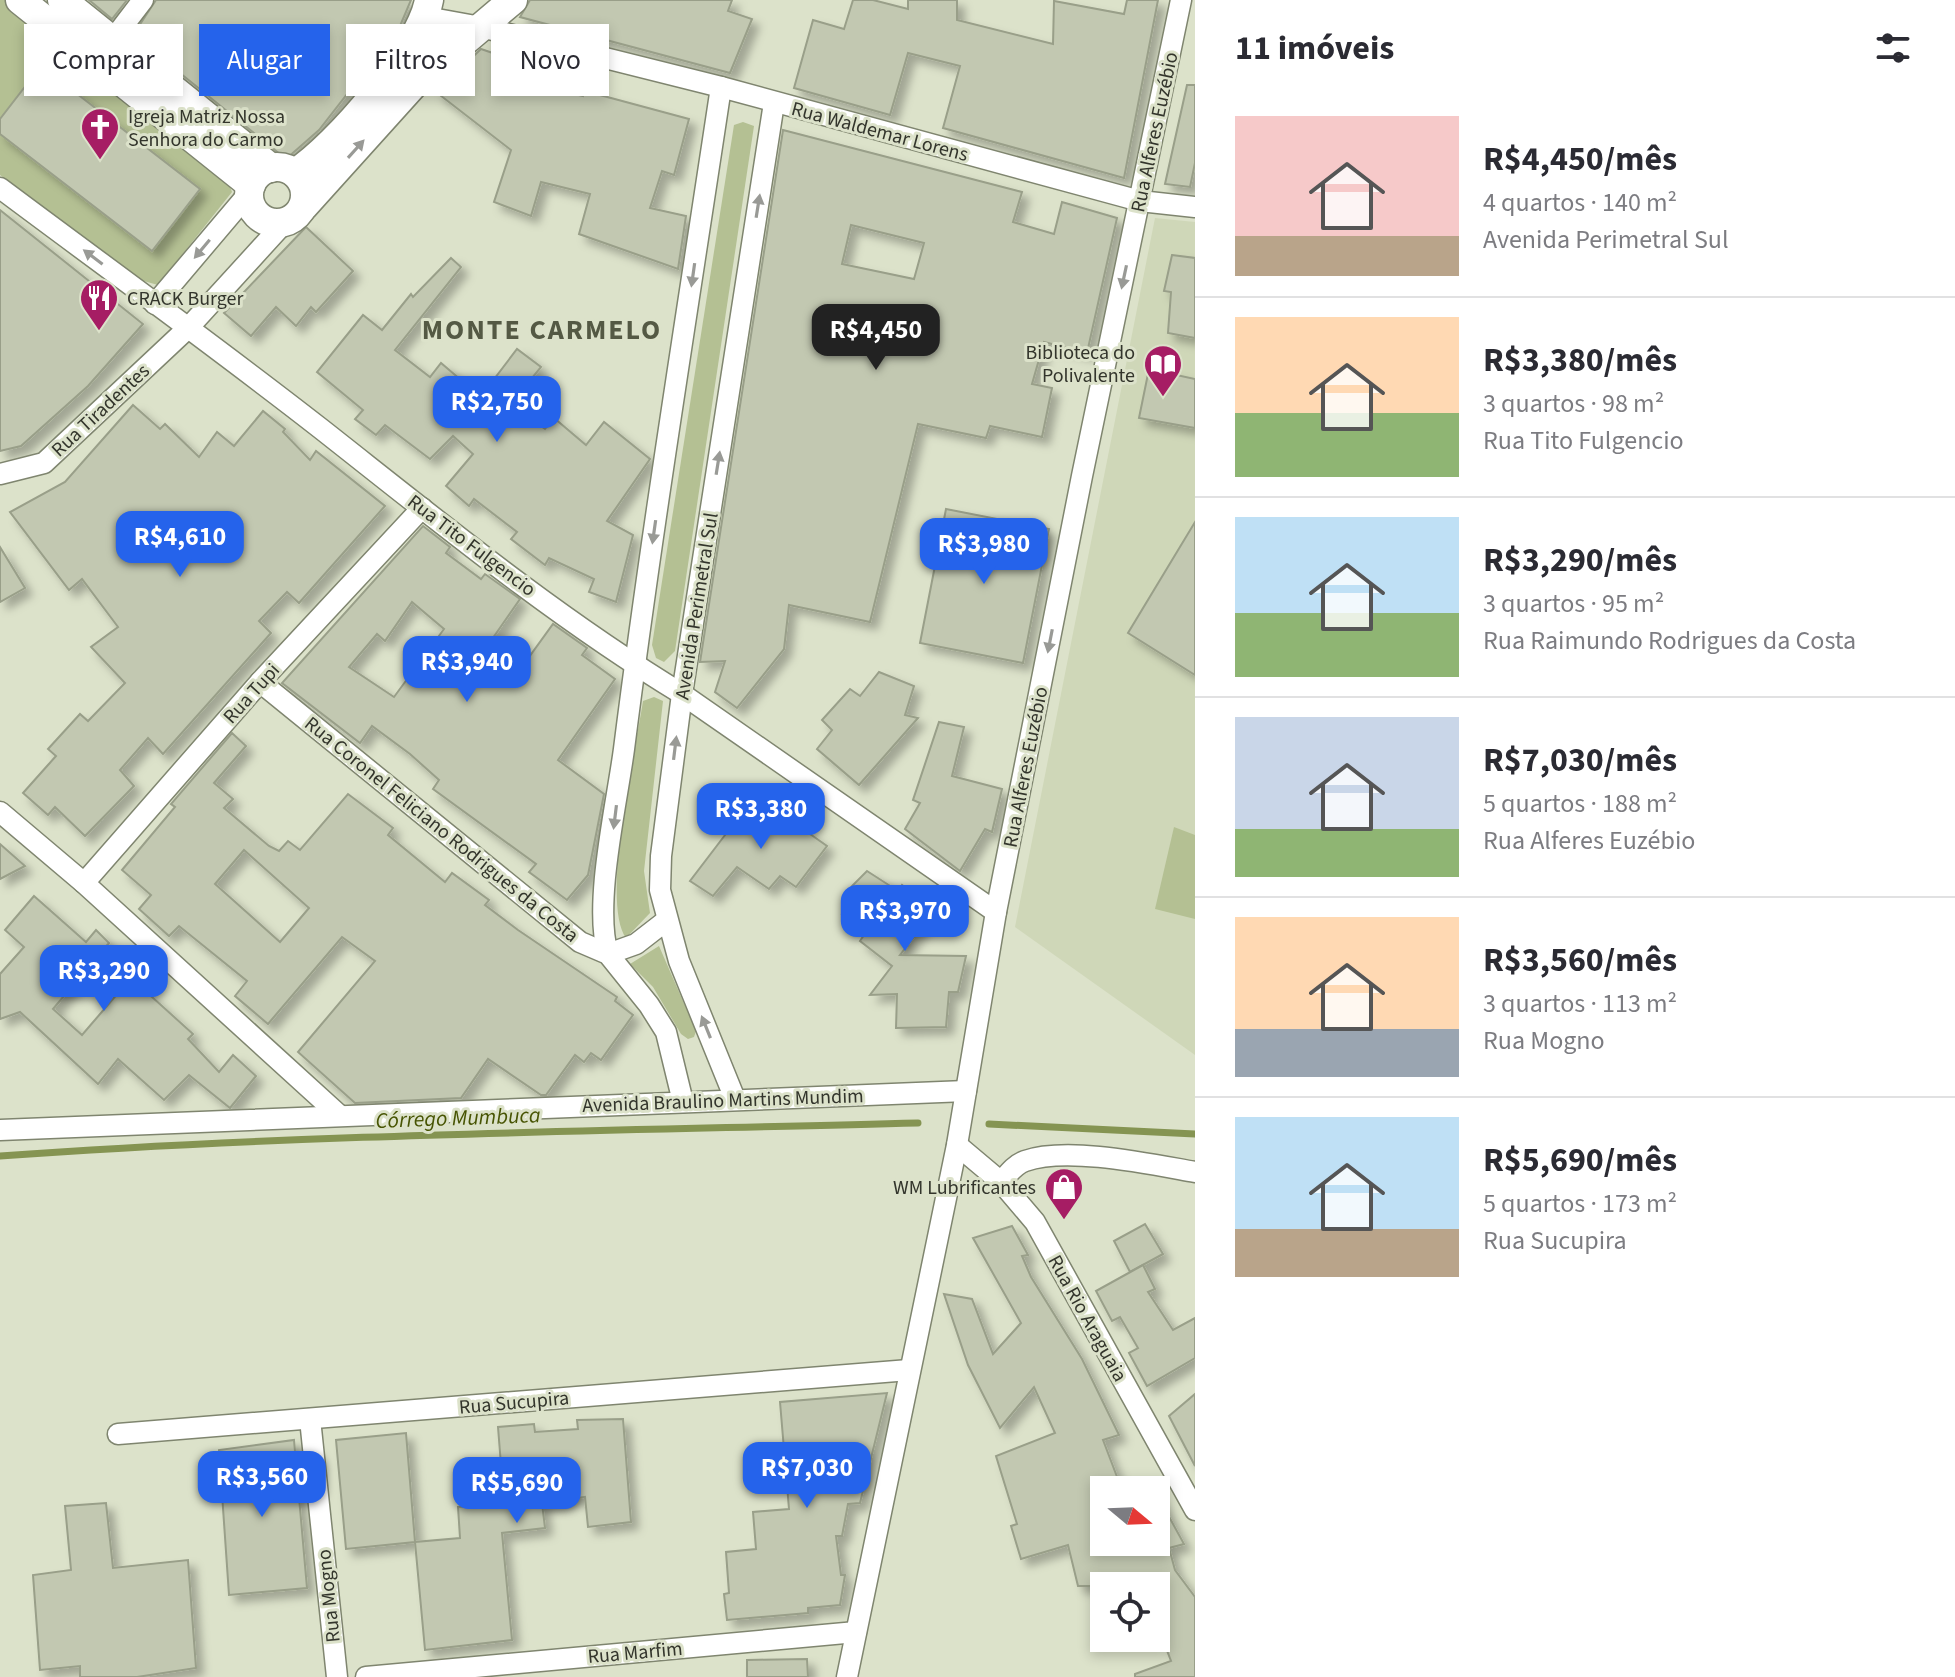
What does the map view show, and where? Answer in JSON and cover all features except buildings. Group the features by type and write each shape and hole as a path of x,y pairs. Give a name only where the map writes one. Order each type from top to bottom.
{"main road":[{"path":"20,0 60,24"},
{"path":"62,0 82,24"},
{"path":"427,9 376,92 319,158 267,180 253,211 267,222 294,214 414,84 513,0"},
{"path":"161,96 267,180 306,194 294,214"}],"street":[{"path":"125,24 143,0"},
{"name":"Rua Alferes Euzébio","path":"847,1677 957,1145 996,912 1181,0"},
{"name":"Rua Waldemar Lorens","path":"427,9 481,27 721,87 1140,201 1195,207"},
{"path":"667,920 636,944 608,954 604,939 605,893 634,665 721,87"},
{"name":"Avenida Perimetral Sul","path":"735,1099 679,961 660,890 661,856 682,694 774,103"},
{"path":"155,304 267,180"},
{"name":"Rua Tito Fulgencio","path":"0,188 189,327 422,508 634,665 682,694 996,912"},
{"name":"Rua Tiradentes","path":"0,474 44,463 189,327 294,214"},
{"name":"Rua Tupi","path":"84,883 260,682 422,508"},
{"name":"Rua Coronel Feliciano Rodrigues da Costa","path":"260,682 580,942 608,954 666,1032 683,1102"},
{"path":"0,812 84,883 339,1115"},
{"name":"Avenida Braulino Martins Mundim","path":"0,1130 966,1091"},
{"name":"Rua Rio Araguaia","path":"957,1145 1001,1182 1035,1222 1195,1510"},
{"path":"1001,1182 1013,1168 1043,1158 1111,1158 1195,1172"},
{"name":"Rua Sucupira","path":"118,1434 909,1370"},
{"name":"Rua Mogno","path":"310,1419 337,1677"},
{"name":"Rua Marfim","path":"366,1677 856,1632"}],"shaded area":[{"path":"0,0 7,0 37,24 24,24 24,96 127,96 226,175 232,192 158,285 140,280 0,175"},
{"path":"743,122 754,126 675,651 664,662 656,658 652,645 734,125"},
{"path":"1155,218 1195,222 1195,1055 1015,927"},
{"path":"654,697 663,701 644,871 650,913 626,938 619,919 617,892 622,824 643,701"},
{"path":"1174,827 1195,835 1195,919 1155,909"},
{"path":"659,946 696,1031 694,1037 688,1039 681,1034 653,987 630,964"}],"waterway":[{"name":"Córrego Mumbuca","path":"0,1156 344,1138 918,1123"},
{"name":"Córrego Mumbuca","path":"989,1124 1195,1134"}],"place":[{"name":"Igreja Matriz Nossa Senhora do Carmo","path":"100,161"},
{"name":"CRACK Burger","path":"99,332"},
{"name":"Biblioteca do Polivalente","path":"1163,398"},
{"name":"WM Lubrificantes","path":"1064,1221"}],"district":[{"name":"MONTE CARMELO","path":"542,329"}]}
